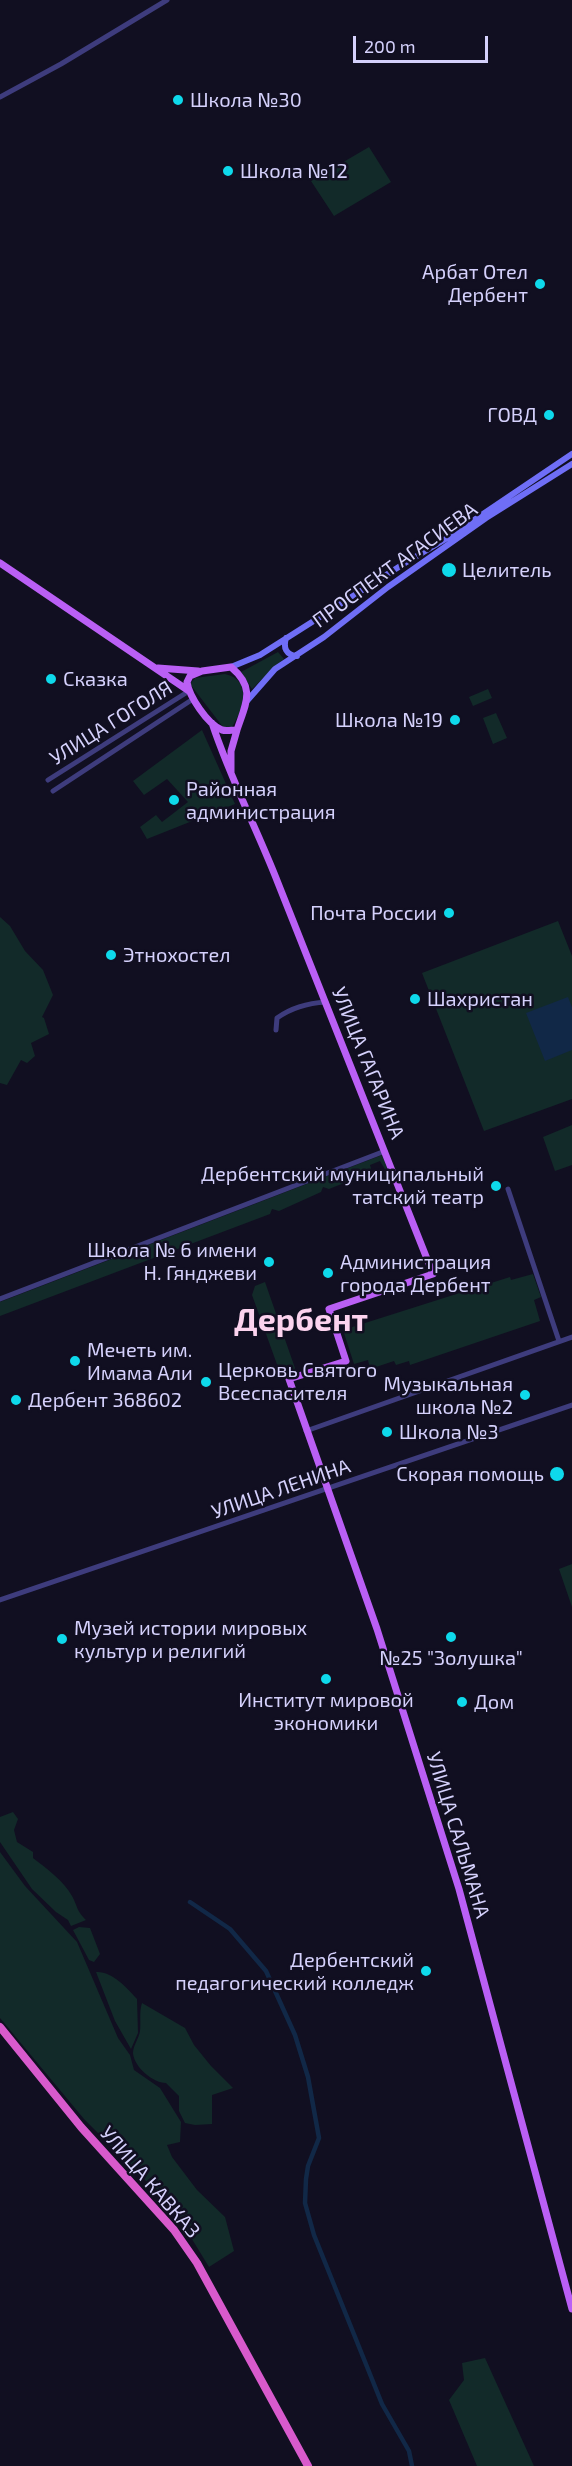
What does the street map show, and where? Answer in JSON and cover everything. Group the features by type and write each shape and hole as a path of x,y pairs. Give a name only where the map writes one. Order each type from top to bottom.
{"highway":[{"name":"УЛИЦА КАВКАЗ","path":"0,2027 81,2127 174,2230 197,2263 308,2466"}],"main road":[{"name":"ПРОСПЕКТ АГАСИЕВА","path":"246,703 276,669 297,656 458,535 572,454"},
{"name":"ПРОСПЕКТ АГАСИЕВА","path":"231,667 260,655 347,598 458,535 572,464"},
{"path":"450,524 458,535"},
{"path":"0,563 189,692"},
{"path":"347,598 360,599 362,603 359,610"},
{"path":"286,638 284,645 286,651 297,656"},
{"path":"150,667 202,671 231,667 242,676 246,684 246,703 237,730 223,731 212,723 193,699 187,682 190,676 202,671"},
{"name":"УЛИЦА ГАГАРИНА","path":"212,723 230,776 264,848 433,1274 329,1309 346,1361 289,1379"},
{"name":"УЛИЦА ГАГАРИНА","path":"237,730 231,751 231,774 265,848 434,1275 330,1310 348,1362 289,1379"},
{"name":"УЛИЦА САЛЬМАНА","path":"289,1379 377,1629 459,1889 572,2309"}],"street":[{"path":"0,97 61,64 167,0"},
{"name":"УЛИЦА ГОГОЛЯ","path":"48,780 189,692"},
{"path":"53,791 193,699"},
{"path":"276,1030 277,1018 283,1014 311,1003 326,1002"},
{"path":"0,1299 385,1151"},
{"path":"508,1189 559,1341"},
{"path":"306,1431 572,1337"},
{"name":"УЛИЦА ЛЕНИНА","path":"0,1600 572,1405"}],"green space":[{"path":"369,147 391,182 334,216 311,181"},
{"path":"278,652 284,659 252,689 241,672"},
{"path":"225,674 234,677 239,682 243,696 232,727 223,727 190,684 195,678"},
{"path":"488,689 492,698 473,706 469,697"},
{"path":"496,713 507,738 493,744 483,718"},
{"path":"202,730 235,804 147,839 140,827 156,815 162,822 188,802 167,779 144,795 133,781"},
{"path":"0,917 10,926 25,951 43,970 53,995 42,1017 49,1034 31,1043 35,1056 27,1063 21,1060 7,1085 0,1083"},
{"path":"558,921 572,956 572,1099 484,1131 422,973"},
{"path":"572,1125 572,1165 555,1171 543,1137"},
{"path":"382,1155 388,1170 386,1171 380,1161 370,1165 372,1172 329,1189 323,1187 321,1192 279,1211 272,1209 270,1214 0,1316 0,1302"},
{"path":"533,1274 541,1297 534,1300 540,1321 410,1365 409,1361 396,1365 394,1361 370,1369 368,1360 354,1364 343,1330 510,1277 511,1280"},
{"path":"265,1282 296,1371 283,1373 279,1370 252,1295 255,1286"},
{"path":"572,1564 572,1607 559,1569"},
{"path":"13,1812 18,1819 14,1830 17,1842 33,1852 33,1858 64,1885 86,1920 71,1926 68,1920 32,1889 0,1842 0,1817"},
{"path":"0,1852 25,1886 77,1942 118,2038 130,2055 134,2070 160,2088 181,2122 180,2142 167,2145 172,2157 197,2190 225,2217 234,2251 209,2267 173,2208 84,2119 0,2018"},
{"path":"79,1927 90,1928 100,1954 94,1962 89,1960 73,1930"},
{"path":"96,1972 113,1977 137,1999 138,2033 131,2049 115,2021"},
{"path":"142,2003 185,2028 194,2045 233,2088 212,2095 212,2124 185,2123 179,2111 179,2096 166,2083 150,2077 137,2064 133,2053 140,2031"},
{"path":"485,2358 534,2466 477,2466 449,2400 464,2380 462,2363"}],"water":[{"path":"568,997 572,1007 572,1050 545,1061 526,1013"}],"waterway":[{"path":"190,1902 230,1929 266,1971 295,2035 308,2077 319,2138 308,2166 305,2203 314,2235 382,2404 409,2451 412,2466"}],"place":[{"name":"Школа №30","path":"178,100"},
{"name":"Школа №12","path":"228,171"},
{"name":"Арбат Отел Дербент","path":"540,284"},
{"name":"ГОВД","path":"549,415"},
{"name":"Целитель","path":"449,570"},
{"name":"Сказка","path":"51,679"},
{"name":"Школа №19","path":"455,720"},
{"name":"Районная администрация","path":"174,800"},
{"name":"Почта России","path":"449,913"},
{"name":"Этнохостел","path":"111,955"},
{"name":"Шахристан","path":"415,999"},
{"name":"Дербентский муниципальный татский театр","path":"496,1186"},
{"name":"Школа № 6 имени Н. Гянджеви","path":"269,1262"},
{"name":"Администрация города Дербент","path":"328,1273"},
{"name":"Мечеть им. Имама Али","path":"75,1361"},
{"name":"Церковь Святого Всеспасителя","path":"206,1382"},
{"name":"Музыкальная школа №2","path":"525,1395"},
{"name":"Дербент 368602","path":"16,1400"},
{"name":"Школа №3","path":"387,1432"},
{"name":"Скорая помощь","path":"557,1474"},
{"name":"№25 \"Золушка\"","path":"451,1637"},
{"name":"Музей истории мировых культур и религий","path":"62,1639"},
{"name":"Институт мировой экономики","path":"326,1679"},
{"name":"Дом","path":"462,1702"},
{"name":"Дербентский педагогический колледж","path":"426,1971"}],"district":[{"name":"Дербент","path":"301,1320"}]}
